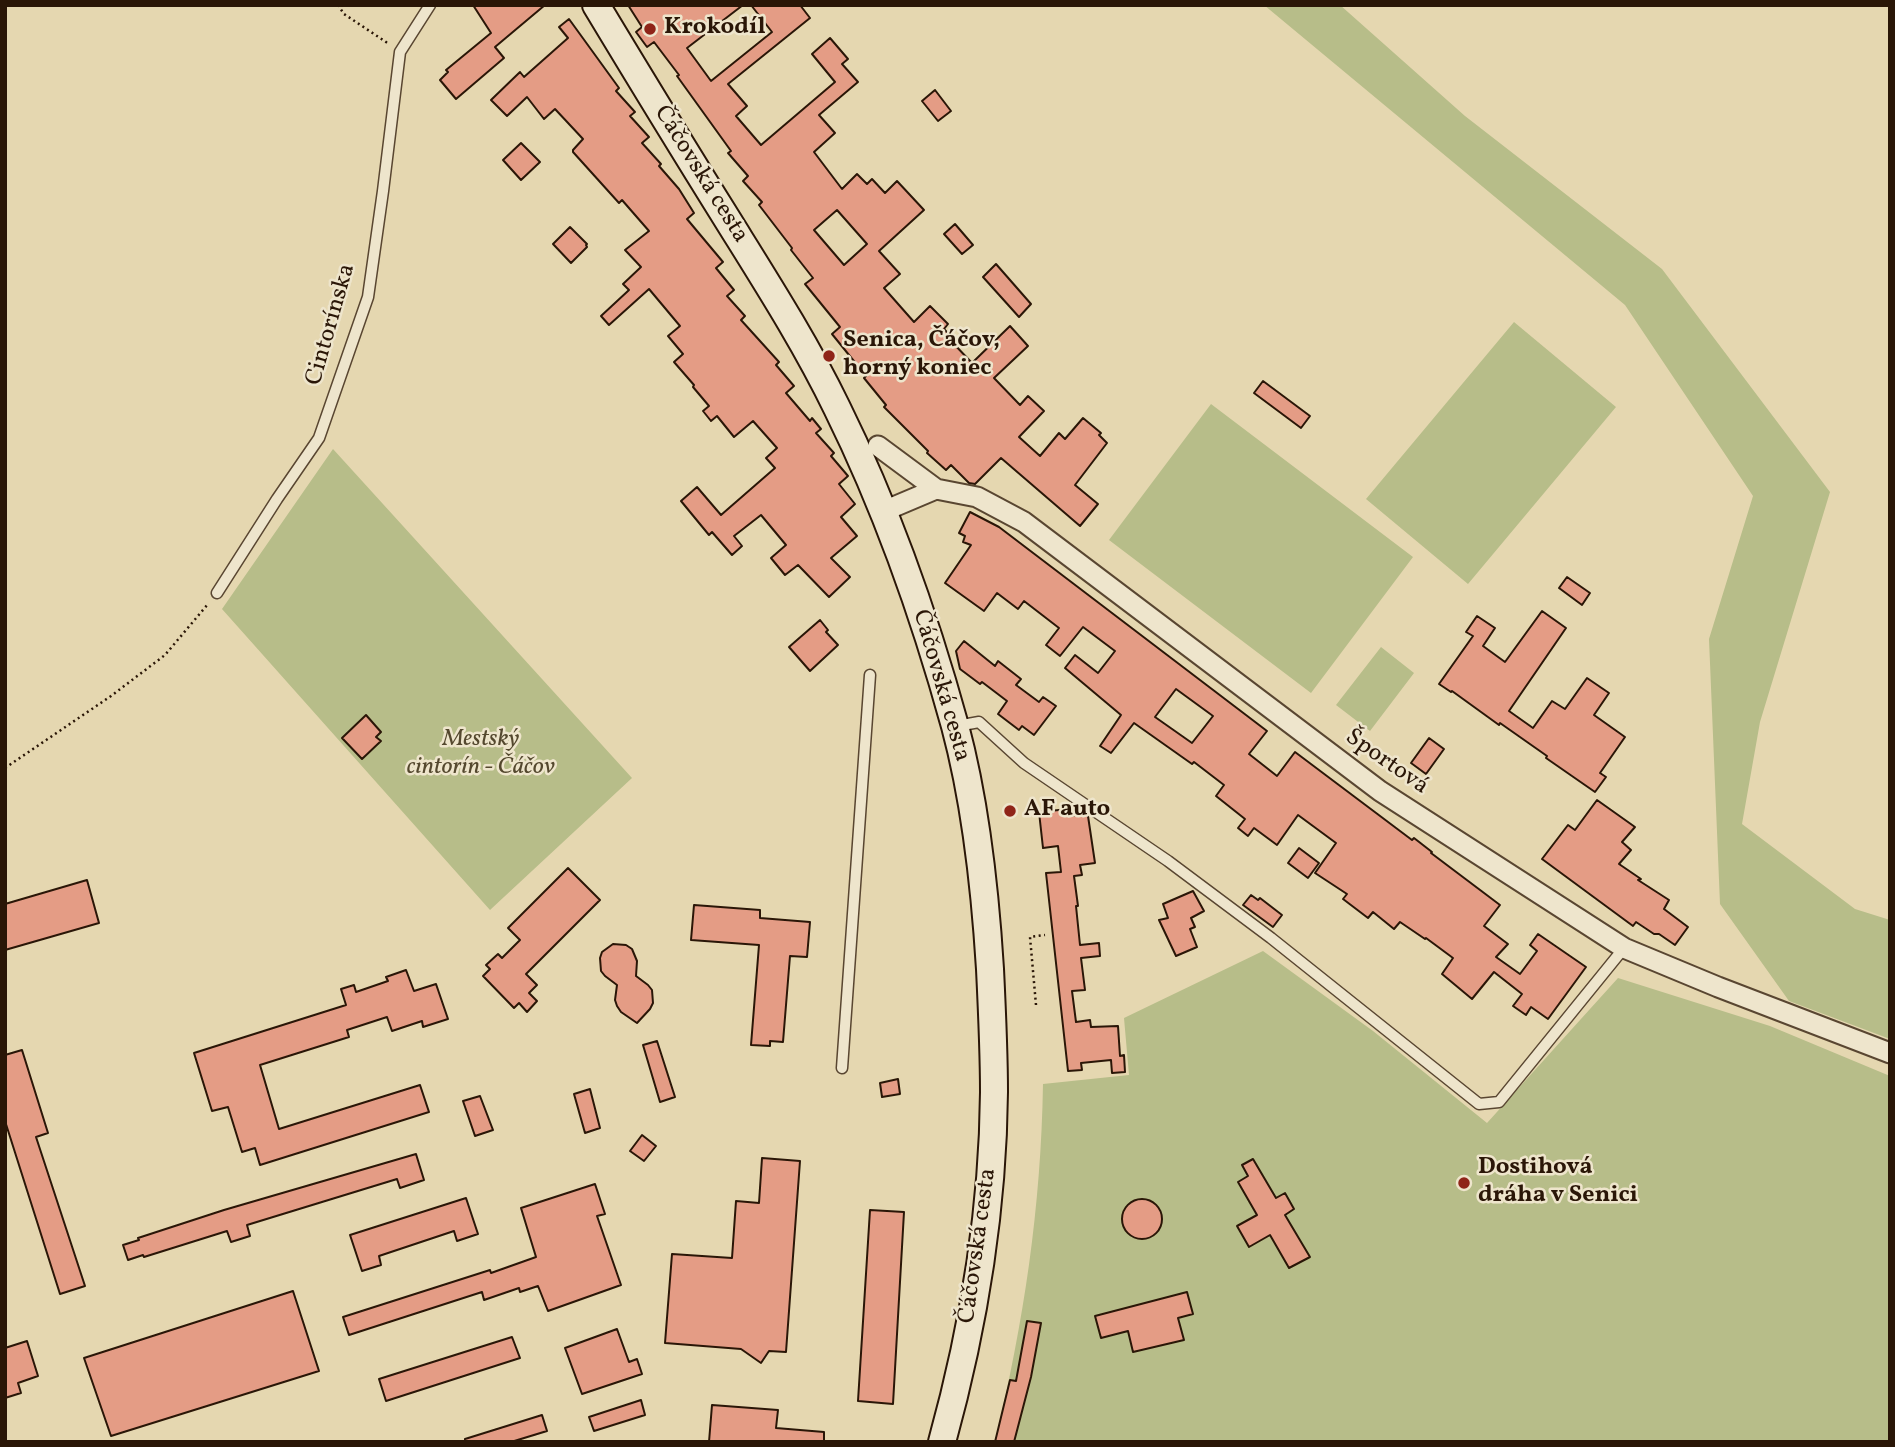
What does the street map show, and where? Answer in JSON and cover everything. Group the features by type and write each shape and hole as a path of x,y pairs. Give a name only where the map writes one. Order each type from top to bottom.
{"main road":[{"name":"Čáčovská cesta","path":"596,5 805,347 837,407 884,511 919,610 955,727 970,800 985,900 994,1096 991,1163 976,1289 955,1396 942,1442"}],"street":[{"path":"878,446 936,489"},
{"path":"884,511 936,489"},
{"name":"Športová","path":"936,489 977,497 1024,522 1380,792 1624,948 1890,1053"}],"lane":[{"name":"Cintorínska","path":"217,593 319,438 368,297 400,52 430,5"},
{"path":"842,1068 870,675"},
{"path":"955,727 979,722 1024,763 1168,861 1271,938 1479,1104 1499,1102 1624,948"}],"path":[{"path":"338,5 344,14 400,52"},
{"path":"5,768 111,696 165,655 217,593"},
{"path":"1036,1005 1030,937 1045,935"}],"green space":[{"path":"1264,5 1340,5 1465,116 1662,269 1830,492 1760,722 1742,824 1855,909 1890,920 1890,1039 1789,1001 1720,904 1709,639 1753,496 1625,305"},
{"path":"1514,322 1616,407 1468,584 1366,499"},
{"path":"1211,404 1413,557 1311,693 1109,540"},
{"name":"Mestský cintorín - Čáčov","path":"333,449 632,778 490,910 222,609"},
{"path":"1381,647 1414,673 1370,731 1336,705"},
{"name":"Dostihová dráha v Senici","path":"1263,951 1373,1031 1487,1123 1618,978 1770,1026 1890,1076 1890,1442 995,1442 1022,1308 1035,1220 1043,1084 1129,1075 1124,1018"}],"building":[{"path":"473,5 545,5 495,47 504,58 456,99 440,80 448,72 446,70 491,33"},
{"path":"628,5 743,5 687,48 711,81 772,32 751,5 800,5 810,18 728,84 747,106 736,116 761,145 835,82 812,54 830,38 848,59 842,64 858,82 819,115 835,133 814,152 842,189 857,174 867,184 872,179 885,193 897,181 924,210 879,251 900,274 884,288 914,322 930,306 948,324 944,329 954,340 952,342 972,363 1010,326 1028,346 994,378 1020,405 1028,396 1044,411 1019,437 1040,456 1059,433 1065,439 1083,418 1101,433 1099,435 1107,443 1075,485 1098,504 1080,526 1001,458 975,484 969,483 951,465 946,470 884,407 886,405 864,378 866,376 832,334 840,327 805,284 813,278 759,205 762,202 743,181 748,176 728,153 731,151 677,76 679,75 654,42 647,47 636,32 642,27","holes":["837,210 867,244 844,265 814,230"]},
{"path":"569,19 619,88 616,91 635,112 630,116 649,137 642,143 661,164 659,166 679,189 694,213 687,219 723,262 716,268 734,290 727,296 745,316 741,320 779,362 776,365 794,386 786,393 810,421 812,418 821,429 816,433 834,453 831,456 848,476 839,484 855,504 841,517 857,536 831,558 850,577 829,597 798,565 785,575 771,558 786,545 761,515 734,536 742,546 732,555 712,532 709,535 681,501 697,487 721,515 775,468 766,458 777,448 753,421 734,437 717,416 711,421 703,411 709,406 674,362 683,354 668,336 680,326 649,289 609,325 601,316 629,290 623,284 641,267 625,250 649,231 622,200 619,203 573,152 583,139 555,109 544,119 527,97 507,116 491,100 520,72 524,77 568,38 559,27"},
{"path":"935,90 951,111 938,121 922,101"},
{"path":"521,143 540,162 521,180 503,160"},
{"path":"955,224 973,245 962,254 944,234"},
{"path":"570,227 587,244 571,263 553,244"},
{"path":"996,264 1031,304 1019,317 983,277"},
{"path":"1263,381 1310,416 1301,428 1254,393"},
{"path":"970,512 999,527 1267,731 1249,754 1277,776 1295,752 1412,840 1414,838 1500,905 1484,926 1508,944 1496,957 1520,974 1537,951 1530,945 1538,934 1586,967 1548,1019 1531,1007 1526,1015 1513,1006 1522,994 1494,972 1472,999 1442,974 1453,958 1400,922 1394,929 1373,912 1368,918 1343,899 1347,894 1315,873 1336,843 1298,815 1277,845 1254,828 1248,836 1238,828 1245,819 1216,796 1224,785 1134,723 1111,753 1100,746 1121,715 1065,668 1075,655 1098,673 1115,651 1083,627 1060,656 1046,645 1059,628 1024,601 1018,609 997,593 984,611 945,583 971,545 963,542 965,536 959,533","holes":["1176,689 1213,716 1192,743 1155,717"]},
{"path":"1567,577 1590,593 1582,605 1559,588"},
{"path":"1542,611 1566,628 1509,711 1533,728 1552,701 1565,709 1587,678 1609,693 1594,715 1625,737 1600,773 1606,777 1595,792 1500,723 1499,725 1439,684 1473,636 1466,632 1477,616 1495,628 1483,646 1505,662"},
{"path":"820,620 828,630 826,632 838,645 810,671 789,647"},
{"path":"964,641 995,666 998,661 1021,679 1016,685 1039,702 1043,697 1056,706 1034,735 1022,726 1019,730 998,714 1007,701 960,669 956,651"},
{"path":"366,715 381,732 376,737 381,741 362,759 342,738"},
{"path":"1429,738 1444,749 1426,774 1411,763"},
{"path":"1597,800 1635,827 1622,842 1631,850 1619,864 1669,900 1664,909 1688,927 1675,945 1636,922 1633,926 1542,859 1568,825 1575,830"},
{"path":"1069,809 1069,816 1088,816 1095,863 1080,865 1082,875 1074,876 1080,945 1099,943 1100,956 1081,958 1085,990 1072,991 1076,1022 1090,1020 1091,1027 1118,1026 1120,1056 1124,1055 1125,1072 1112,1073 1111,1060 1081,1063 1082,1070 1068,1071 1046,873 1061,872 1058,846 1043,848 1039,812"},
{"path":"1299,848 1319,863 1308,878 1288,863"},
{"path":"568,868 600,900 526,974 537,985 529,993 537,1001 527,1012 519,1003 514,1008 483,976 490,969 486,965 498,954 502,958 520,940 508,928"},
{"path":"87,880 99,923 5,950 5,904"},
{"path":"1193,891 1204,911 1191,918 1195,927 1190,929 1197,947 1176,956 1159,920 1168,918 1163,904"},
{"path":"1251,895 1258,900 1260,898 1282,915 1273,927 1243,905"},
{"path":"694,905 760,910 760,918 810,922 807,957 790,956 783,1042 770,1041 770,1046 751,1045 759,945 691,940"},
{"path":"613,944 626,945 632,949 637,961 636,976 652,990 653,1003 637,1023 621,1012 615,1000 617,985 601,971 602,952"},
{"path":"406,970 414,991 436,984 448,1019 423,1027 422,1021 392,1031 387,1017 347,1030 349,1037 260,1065 279,1129 420,1085 429,1112 260,1165 255,1148 242,1152 228,1107 212,1111 194,1053 346,1005 341,989 354,985 356,992 388,981 386,977"},
{"path":"657,1041 675,1097 660,1102 643,1045"},
{"path":"22,1050 48,1133 36,1137 85,1286 60,1294 5,1121 5,1055"},
{"path":"898,1079 900,1094 882,1097 880,1083"},
{"path":"590,1089 600,1128 585,1133 574,1094"},
{"path":"480,1096 493,1130 475,1136 463,1101"},
{"path":"642,1135 656,1146 644,1161 630,1151"},
{"path":"416,1154 424,1180 400,1188 397,1179 247,1225 250,1236 231,1242 227,1231 128,1260 123,1245 139,1240 138,1238"},
{"path":"762,1158 800,1161 786,1352 769,1351 761,1363 741,1349 665,1343 672,1254 732,1258 736,1201 759,1203"},
{"path":"1253,1159 1276,1198 1285,1193 1294,1209 1285,1215 1310,1257 1289,1268 1270,1235 1249,1247 1237,1226 1257,1215 1238,1182 1248,1176 1242,1165"},
{"path":"595,1184 605,1214 597,1216 621,1285 548,1311 538,1286 520,1292 519,1288 484,1300 482,1292 349,1335 343,1317 536,1257 521,1208"},
{"path":"466,1198 478,1234 457,1241 454,1231 379,1256 381,1265 362,1271 350,1235"},
{"path":"1142,1199 1150,1200 1156,1205 1161,1211 1161,1227 1156,1233 1150,1238 1142,1239 1134,1238 1128,1233 1123,1227 1122,1219 1123,1211 1128,1205 1134,1200"},
{"path":"870,1210 904,1212 893,1404 858,1401"},
{"path":"293,1291 319,1371 111,1436 84,1358"},
{"path":"1187,1292 1193,1314 1178,1318 1184,1340 1133,1352 1128,1331 1101,1338 1095,1316"},
{"path":"1027,1321 1041,1323 1031,1377 1014,1442 995,1442 1010,1380 1016,1381"},
{"path":"617,1329 629,1362 637,1359 642,1374 582,1394 565,1348"},
{"path":"512,1337 520,1358 386,1401 379,1379"},
{"path":"27,1341 38,1376 18,1383 21,1393 5,1398 5,1348"},
{"path":"641,1400 645,1415 594,1431 589,1417"},
{"path":"712,1405 778,1410 776,1428 824,1432 824,1442 709,1442"},
{"path":"542,1415 547,1431 511,1442 465,1442 465,1439"}],"place":[{"name":"Krokodíl","path":"650,29"},
{"name":"Senica, Čáčov, horný koniec","path":"829,356"},
{"name":"AF auto","path":"1010,811"},
{"name":"Dostihová dráha v Senici","path":"1464,1183"}]}
